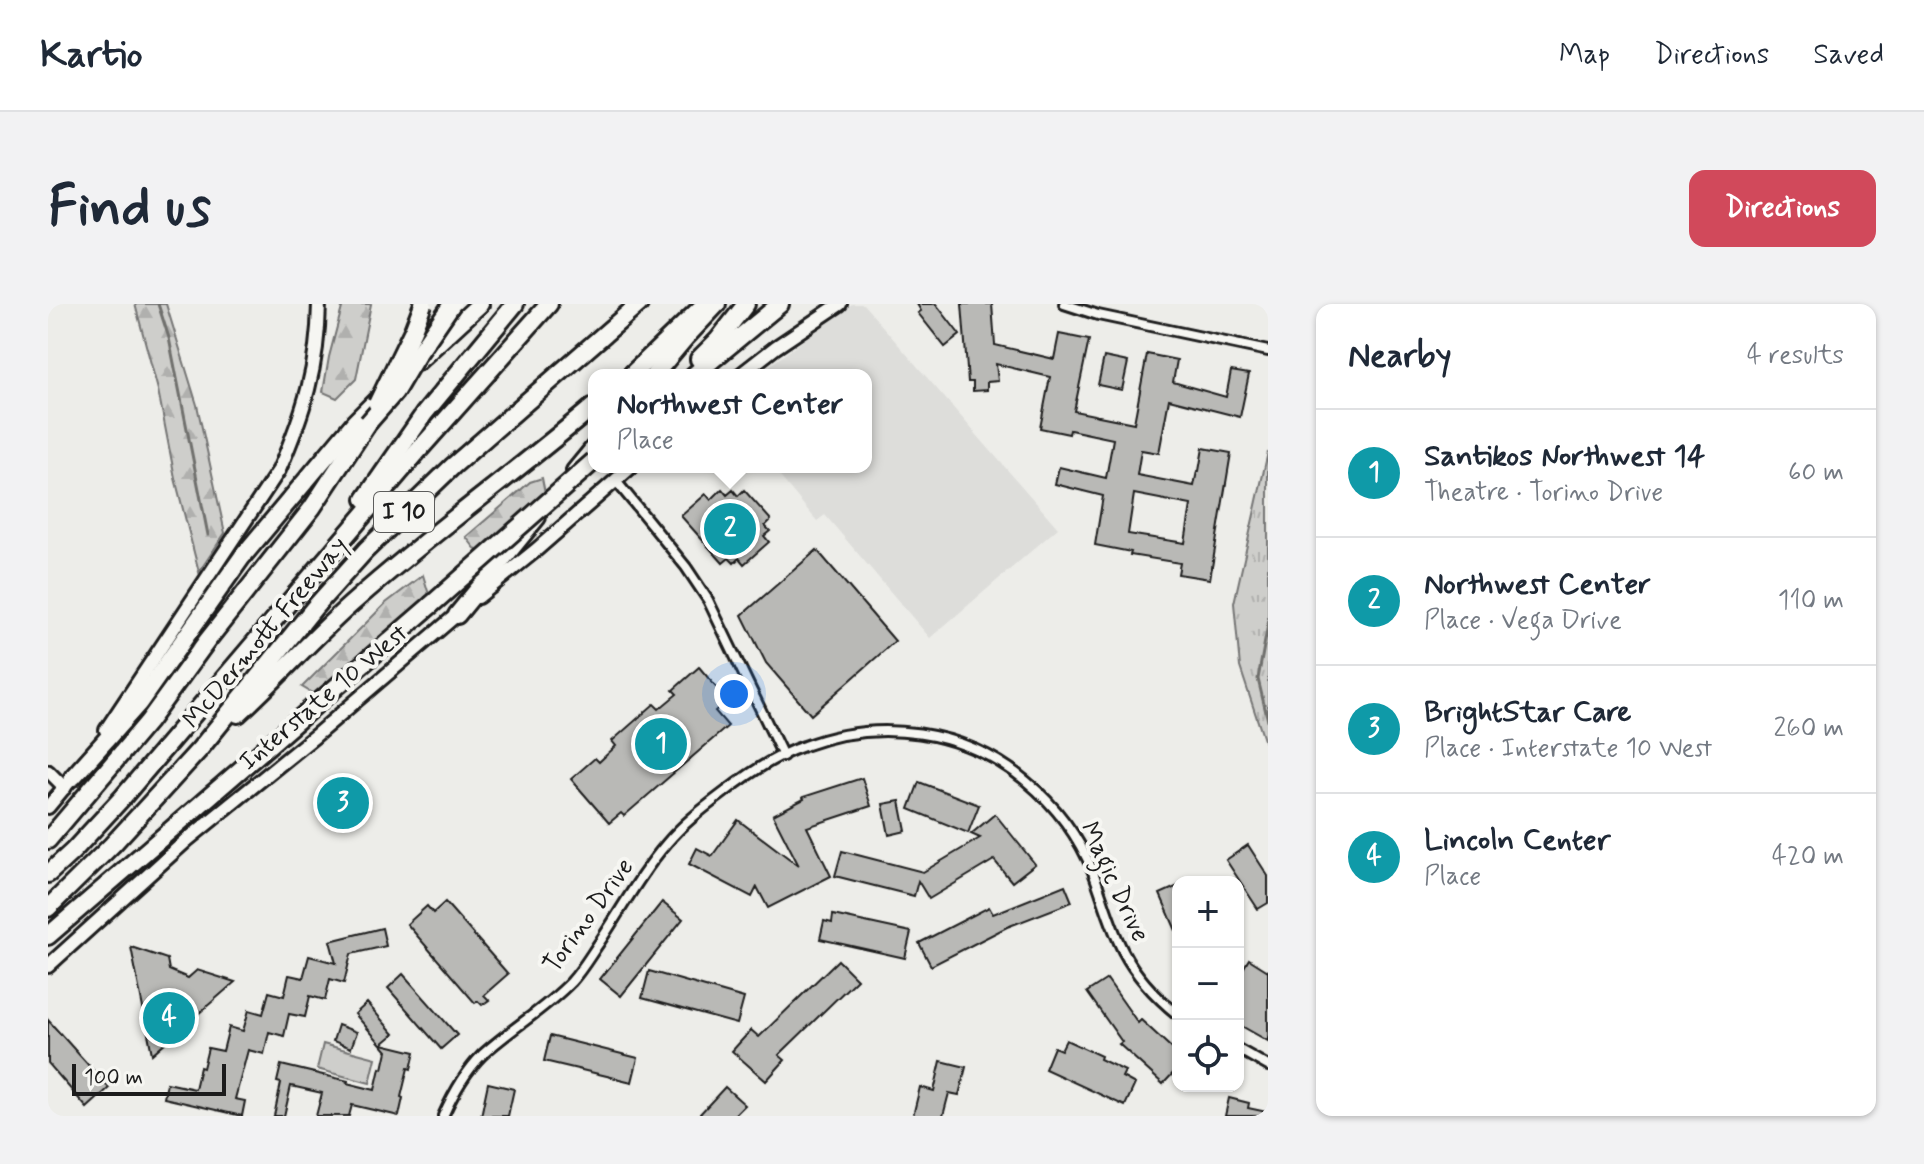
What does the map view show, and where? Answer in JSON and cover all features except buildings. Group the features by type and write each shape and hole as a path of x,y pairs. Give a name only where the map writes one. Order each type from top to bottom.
{"highway":[{"path":"48,840 148,722 207,641 312,508 368,423 423,304"},
{"path":"368,423 395,392 452,304"},
{"path":"69,782 139,703 242,557 355,422 480,304"},
{"path":"318,566 424,414 515,304"},
{"name":"McDermott Freeway","path":"48,874 123,797 318,566 549,304"},
{"name":"McDermott Freeway","path":"48,908 112,845 199,750 314,608 366,550 506,419 639,304"},
{"path":"637,369 705,304"},
{"path":"659,369 717,304"},
{"path":"690,369 746,304"},
{"path":"701,369 780,304"},
{"path":"199,750 385,574 588,411"},
{"path":"457,615 588,455"},
{"path":"48,936 588,466"}],"main road":[{"path":"48,807 146,672 279,470 299,422 309,387 319,330 319,304"},
{"path":"748,369 840,304"},
{"name":"Interstate 10 West","path":"48,966 187,840 319,733 625,473"}],"street":[{"path":"1064,304 1098,315 1268,351"},
{"path":"616,481 686,567 708,600 783,756"},
{"name":"Magic Drive","path":"783,756 801,746 847,734 893,730 951,741 984,753 1004,765 1041,794 1071,830 1090,865 1124,954 1151,990 1172,1009"},
{"name":"Torino Drive","path":"443,1116 475,1063 571,982 649,866 680,829 731,787 783,756"},
{"path":"48,771 69,782"},
{"path":"1244,1052 1268,1066"}],"shaded area":[{"path":"852,304 863,304 1058,528 930,638 825,515 817,521 777,473 872,473 872,369 765,369"}],"green space":[{"path":"135,304 166,304 197,405 225,533 199,572 175,478 158,390"},
{"path":"343,304 371,304 356,379 337,398 323,392"},
{"path":"1268,452 1268,752 1240,667 1234,603"},
{"path":"542,478 546,498 478,552 466,537 530,482"},
{"path":"423,575 430,598 319,697 302,687 386,603"},
{"path":"323,1044 376,1058 370,1083 317,1069"}],"waterway":[{"path":"158,304 169,338 208,535"},
{"path":"1268,624 1258,679 1268,721"}],"place":[{"name":"Northwest Center","path":"730,529"},
{"name":"Santikos Northwest 14","path":"661,744"},
{"name":"BrightStar Care","path":"343,803"},
{"name":"Lincoln Center","path":"169,1018"}]}
